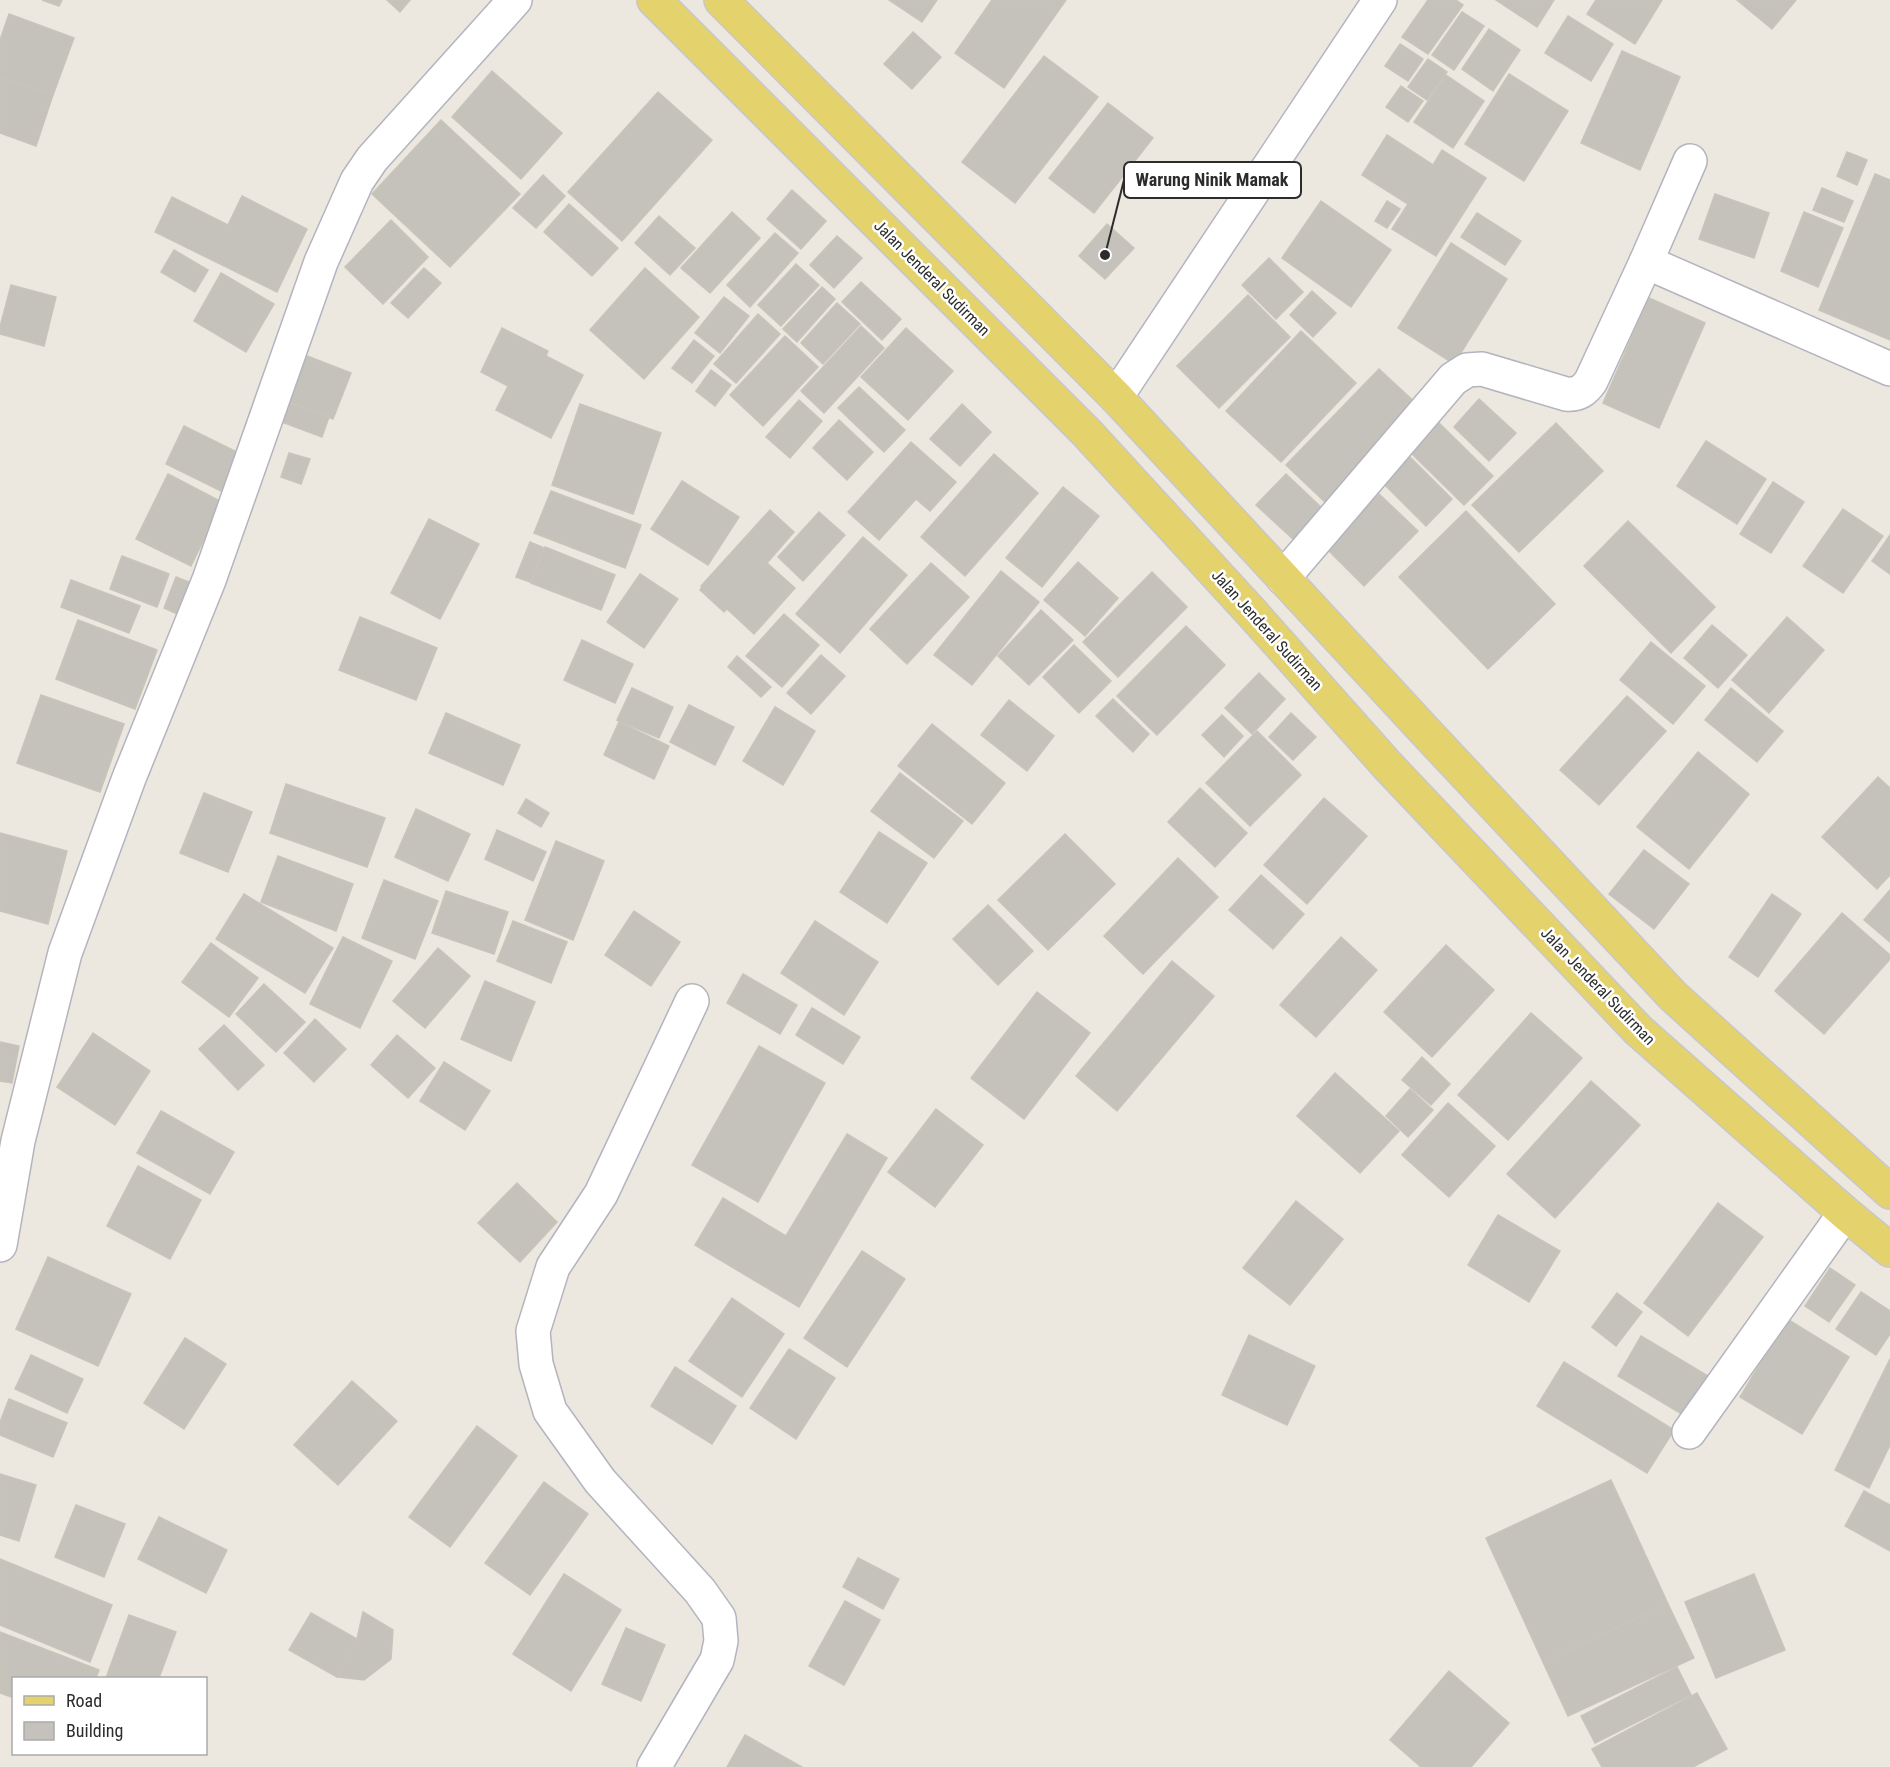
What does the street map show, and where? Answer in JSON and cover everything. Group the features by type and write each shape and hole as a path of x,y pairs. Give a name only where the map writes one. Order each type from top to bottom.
{"main road":[{"name":"Jalan Jenderal Sudirman","path":"654,0 1087,433 1387,765 1638,1030 1890,1250"},
{"path":"721,0 1116,397 1673,996 1890,1192"},
{"path":"1387,765 1423,729"}],"street":[{"path":"0,1245 18,1141 65,953 129,778 209,580 321,261 357,181 372,159 515,0"},
{"path":"1116,397 1380,0"},
{"path":"1283,578 1453,379 1467,370 1482,369 1566,394 1576,394 1585,389 1591,381 1646,262 1690,160"},
{"path":"1646,262 1890,369"},
{"path":"654,1767 717,1660 721,1641 719,1618 700,1591 600,1481 550,1411 536,1364 533,1331 554,1267 601,1194 692,1001"},
{"path":"1689,1432 1845,1213"}],"building":[{"path":"42,0 62,0 59,6"},
{"path":"387,0 410,0 400,12"},
{"path":"889,0 937,0 922,22"},
{"path":"992,0 1066,0 1004,88 955,53"},
{"path":"1428,0 1456,0 1463,5 1428,54 1402,37"},
{"path":"1496,0 1554,0 1537,27"},
{"path":"1596,0 1662,0 1635,44 1587,14"},
{"path":"1737,0 1796,0 1772,29"},
{"path":"1462,12 1484,26 1454,70 1432,55"},
{"path":"9,14 74,38 53,95 0,77 0,40"},
{"path":"1568,16 1613,44 1591,81 1545,53"},
{"path":"1489,29 1520,50 1493,91 1462,69"},
{"path":"913,32 941,57 912,89 884,64"},
{"path":"1400,44 1423,59 1408,81 1385,66"},
{"path":"1622,51 1680,77 1640,170 1581,143"},
{"path":"1044,56 1098,97 1015,203 962,162"},
{"path":"1428,59 1447,72 1427,100 1408,87"},
{"path":"492,71 562,133 521,179 452,117"},
{"path":"1509,74 1568,111 1524,181 1465,144"},
{"path":"1446,75 1484,101 1453,148 1414,122"},
{"path":"0,77 53,95 36,146 0,133"},
{"path":"1401,86 1423,101 1408,122 1386,107"},
{"path":"658,92 712,140 622,241 568,192"},
{"path":"1108,103 1153,138 1094,213 1049,178"},
{"path":"441,120 520,194 450,267 372,194"},
{"path":"1387,135 1433,165 1442,150 1486,178 1436,256 1392,229 1408,204 1362,175"},
{"path":"1847,152 1867,160 1857,185 1837,176"},
{"path":"1875,174 1890,180 1890,340 1819,310"},
{"path":"543,175 565,196 536,228 513,208"},
{"path":"1822,188 1853,201 1844,222 1813,210"},
{"path":"792,190 826,221 801,249 767,219"},
{"path":"1715,194 1769,213 1754,258 1699,239"},
{"path":"242,196 307,229 277,292 155,232 172,197 228,225"},
{"path":"1321,201 1391,250 1351,307 1282,258"},
{"path":"1387,201 1400,209 1387,228 1375,221"},
{"path":"569,204 618,248 592,276 544,232"},
{"path":"732,212 760,238 710,293 681,268"},
{"path":"1804,212 1843,228 1818,287 1781,271"},
{"path":"1477,213 1521,241 1505,265 1461,237"},
{"path":"659,216 695,248 670,275 635,243"},
{"path":"391,220 428,257 383,304 345,267"},
{"path":"1107,224 1134,248 1105,279 1079,256"},
{"path":"775,233 798,253 750,307 727,285"},
{"path":"837,236 862,258 834,288 810,265"},
{"path":"1451,243 1507,279 1454,364 1398,328"},
{"path":"174,250 208,270 195,292 161,272"},
{"path":"1269,258 1303,292 1276,319 1242,285"},
{"path":"796,264 819,285 781,326 758,305"},
{"path":"424,268 441,283 408,318 391,303"},
{"path":"645,268 699,317 644,379 590,330"},
{"path":"221,273 274,304 246,352 194,321"},
{"path":"861,282 901,319 882,340 842,302"},
{"path":"11,285 56,297 44,346 0,334"},
{"path":"822,287 835,299 797,342 783,329"},
{"path":"1312,291 1336,313 1313,337 1290,315"},
{"path":"1248,295 1290,337 1219,408 1177,366"},
{"path":"724,297 749,316 720,353 695,333"},
{"path":"1649,298 1705,323 1659,428 1603,403"},
{"path":"837,303 860,324 823,364 801,343"},
{"path":"758,314 780,334 736,383 714,364"},
{"path":"861,326 884,348 824,413 801,391"},
{"path":"502,328 548,351 546,356 583,375 551,438 496,410 508,386 481,372"},
{"path":"906,328 953,371 908,420 861,377"},
{"path":"1301,331 1356,383 1281,462 1226,411"},
{"path":"785,336 818,367 763,426 730,395"},
{"path":"694,340 714,356 692,383 672,368"},
{"path":"302,354 351,373 333,419 285,400"},
{"path":"1379,369 1420,407 1327,504 1286,465"},
{"path":"711,370 731,385 715,406 696,391"},
{"path":"859,387 905,430 884,452 838,408"},
{"path":"1479,399 1516,433 1489,461 1454,427"},
{"path":"799,400 822,421 790,458 766,437"},
{"path":"289,403 329,417 322,437 282,422"},
{"path":"580,404 661,433 633,514 552,485"},
{"path":"962,404 991,432 960,466 930,439"},
{"path":"839,420 873,452 847,480 813,448"},
{"path":"1436,420 1493,476 1464,505 1407,449"},
{"path":"1556,423 1603,471 1519,552 1472,505"},
{"path":"184,426 239,453 221,491 166,464"},
{"path":"1706,441 1766,479 1737,524 1677,486"},
{"path":"911,442 956,482 930,511 916,499 879,540 848,512"},
{"path":"289,453 310,459 301,484 281,477"},
{"path":"994,454 1038,493 965,576 921,537"},
{"path":"1410,457 1452,499 1426,526 1383,483"},
{"path":"168,474 222,502 191,566 136,539"},
{"path":"1286,474 1323,509 1294,540 1256,505"},
{"path":"682,481 739,517 708,565 651,529"},
{"path":"1773,482 1804,502 1771,553 1740,534"},
{"path":"1063,487 1099,516 1042,587 1006,558"},
{"path":"551,491 641,525 625,568 534,533"},
{"path":"1379,494 1418,531 1364,586 1326,548"},
{"path":"1843,509 1883,536 1843,593 1803,566"},
{"path":"770,510 794,532 767,563 795,588 754,634 727,609 724,612 700,590 701,586"},
{"path":"1466,511 1555,604 1488,669 1399,577"},
{"path":"819,512 845,535 803,581 778,557"},
{"path":"429,519 479,544 440,619 391,593"},
{"path":"1628,521 1715,607 1671,653 1584,566"},
{"path":"1890,535 1890,574 1872,561"},
{"path":"863,537 907,575 840,653 796,614"},
{"path":"530,542 544,548 530,582 516,577"},
{"path":"545,547 615,575 601,610 531,583"},
{"path":"122,556 169,574 157,607 110,589"},
{"path":"1078,562 1118,598 1085,636 1044,600"},
{"path":"931,563 969,597 907,664 870,629"},
{"path":"1001,571 1039,602 972,685 934,655"},
{"path":"1152,572 1187,607 1118,677 1083,642"},
{"path":"640,574 678,599 644,648 607,622"},
{"path":"176,577 194,584 182,616 164,608"},
{"path":"71,580 140,606 129,633 61,607"},
{"path":"1041,610 1073,640 1029,685 998,656"},
{"path":"784,614 819,645 782,687 746,656"},
{"path":"360,617 437,648 416,700 339,670"},
{"path":"1787,617 1824,650 1769,713 1732,680"},
{"path":"78,620 157,650 135,709 56,679"},
{"path":"1712,625 1747,655 1718,688 1684,658"},
{"path":"1186,626 1225,665 1157,735 1117,696"},
{"path":"582,640 633,664 615,703 564,680"},
{"path":"1651,642 1705,686 1673,724 1620,680"},
{"path":"1074,645 1111,681 1079,713 1043,677"},
{"path":"821,655 845,676 811,714 787,693"},
{"path":"737,656 771,687 761,697 728,667"},
{"path":"1259,673 1285,699 1252,734 1225,708"},
{"path":"632,688 673,707 659,738 617,720"},
{"path":"1731,688 1783,731 1757,762 1705,720"},
{"path":"41,695 124,724 100,792 17,763"},
{"path":"1627,696 1666,731 1599,805 1560,770"},
{"path":"1113,699 1149,734 1133,752 1096,716"},
{"path":"1009,700 1054,736 1027,771 981,735"},
{"path":"689,705 734,727 715,765 670,742"},
{"path":"775,707 815,731 783,785 743,761"},
{"path":"446,713 520,745 503,785 429,753"},
{"path":"1291,713 1316,737 1293,760 1269,737"},
{"path":"1222,715 1243,736 1224,757 1202,735"},
{"path":"619,722 669,746 654,779 604,755"},
{"path":"932,724 1005,783 972,824 898,766"},
{"path":"1257,731 1301,775 1250,826 1206,783"},
{"path":"1698,752 1749,794 1689,869 1637,827"},
{"path":"900,773 963,821 934,858 871,811"},
{"path":"1878,777 1890,788 1890,875 1877,889 1822,837"},
{"path":"286,784 385,818 367,867 270,833"},
{"path":"1200,788 1247,833 1215,867 1168,822"},
{"path":"204,793 252,812 228,872 180,853"},
{"path":"1324,798 1367,836 1307,904 1264,865"},
{"path":"526,799 549,813 541,827 518,813"},
{"path":"416,809 470,834 448,881 395,857"},
{"path":"497,830 546,852 533,881 485,859"},
{"path":"879,832 927,863 887,923 840,892"},
{"path":"0,833 67,851 48,924 0,911"},
{"path":"1065,834 1115,884 1048,950 998,900"},
{"path":"556,841 604,861 573,940 525,920"},
{"path":"1644,850 1689,884 1654,929 1609,894"},
{"path":"278,856 353,884 336,931 261,902"},
{"path":"1178,858 1218,897 1143,974 1104,936"},
{"path":"1261,875 1304,914 1273,949 1229,910"},
{"path":"384,880 438,901 415,959 362,938"},
{"path":"1890,890 1890,942 1864,920"},
{"path":"446,891 508,912 494,954 432,933"},
{"path":"244,894 333,948 305,993 216,939"},
{"path":"1772,894 1801,914 1758,977 1729,957"},
{"path":"988,905 1033,951 998,985 953,939"},
{"path":"634,911 680,942 651,986 605,955"},
{"path":"1842,913 1890,955 1890,959 1824,1034 1775,991"},
{"path":"513,921 567,942 551,983 497,961"},
{"path":"815,921 878,962 844,1015 781,973"},
{"path":"343,937 392,961 360,1028 310,1004"},
{"path":"1341,937 1377,970 1316,1037 1280,1005"},
{"path":"211,943 258,978 229,1017 182,982"},
{"path":"1446,945 1494,990 1432,1057 1384,1012"},
{"path":"438,948 470,976 425,1028 393,1001"},
{"path":"1172,961 1214,996 1117,1111 1076,1076"},
{"path":"743,974 797,1005 780,1034 727,1003"},
{"path":"485,981 535,1002 511,1061 461,1039"},
{"path":"264,984 305,1022 276,1052 236,1014"},
{"path":"1037,992 1090,1033 1024,1119 971,1078"},
{"path":"812,1008 860,1037 843,1064 796,1035"},
{"path":"1531,1013 1582,1058 1508,1140 1458,1095"},
{"path":"315,1019 346,1049 314,1082 284,1053"},
{"path":"224,1025 264,1065 238,1090 199,1049"},
{"path":"93,1033 150,1071 115,1125 57,1087"},
{"path":"397,1035 435,1068 408,1098 371,1065"},
{"path":"0,1042 19,1046 12,1083 0,1081"},
{"path":"759,1046 825,1083 758,1202 692,1165"},
{"path":"1422,1057 1450,1084 1431,1105 1402,1080"},
{"path":"444,1062 490,1091 465,1130 420,1101"},
{"path":"1335,1073 1399,1131 1360,1173 1297,1116"},
{"path":"1591,1081 1640,1125 1555,1218 1507,1174"},
{"path":"1410,1089 1433,1110 1408,1137 1386,1116"},
{"path":"1448,1103 1495,1146 1449,1197 1402,1155"},
{"path":"936,1109 983,1145 935,1207 888,1172"},
{"path":"161,1111 234,1152 210,1194 137,1153"},
{"path":"847,1134 887,1158 799,1307 695,1245 723,1198 786,1236"},
{"path":"138,1166 201,1200 170,1259 107,1226"},
{"path":"517,1183 557,1222 520,1262 478,1223"},
{"path":"1296,1201 1343,1239 1290,1305 1243,1268"},
{"path":"1718,1203 1763,1237 1688,1336 1644,1303"},
{"path":"1498,1215 1560,1251 1529,1302 1468,1265"},
{"path":"862,1251 905,1279 847,1367 804,1338"},
{"path":"48,1257 131,1294 98,1366 16,1329"},
{"path":"1830,1268 1855,1285 1829,1322 1805,1306"},
{"path":"1861,1292 1890,1311 1890,1334 1876,1355 1836,1329"},
{"path":"1617,1293 1642,1312 1616,1346 1592,1327"},
{"path":"732,1298 784,1334 742,1397 689,1361"},
{"path":"1787,1319 1849,1357 1802,1434 1740,1397"},
{"path":"1249,1335 1315,1366 1287,1425 1222,1395"},
{"path":"1641,1336 1708,1376 1685,1416 1618,1376"},
{"path":"185,1338 226,1364 184,1429 144,1403"},
{"path":"789,1349 835,1378 796,1439 750,1408"},
{"path":"31,1355 83,1379 67,1413 15,1389"},
{"path":"1890,1359 1890,1445 1869,1488 1835,1470"},
{"path":"1564,1362 1674,1430 1647,1473 1537,1406"},
{"path":"675,1367 736,1406 712,1444 651,1406"},
{"path":"352,1381 397,1421 338,1485 294,1445"},
{"path":"9,1399 67,1423 53,1457 0,1435 0,1422"},
{"path":"477,1426 517,1456 450,1547 409,1517"},
{"path":"0,1474 36,1485 19,1541 0,1535"},
{"path":"1611,1480 1668,1604 1543,1662 1486,1538"},
{"path":"544,1482 588,1514 530,1595 485,1563"},
{"path":"1864,1491 1890,1505 1890,1551 1845,1526"},
{"path":"76,1505 125,1524 104,1577 55,1557"},
{"path":"159,1517 227,1550 206,1593 138,1559"},
{"path":"858,1558 899,1579 883,1609 843,1587"},
{"path":"0,1559 112,1605 90,1662 0,1625"},
{"path":"564,1574 621,1610 571,1691 513,1654"},
{"path":"1754,1574 1785,1650 1716,1678 1685,1602"},
{"path":"845,1601 880,1620 844,1685 809,1666"},
{"path":"1668,1604 1694,1658 1568,1716 1543,1662"},
{"path":"363,1612 393,1630 391,1659 364,1680 337,1677 357,1639"},
{"path":"311,1613 357,1639 337,1677 289,1650"},
{"path":"129,1615 176,1632 159,1677 106,1677"},
{"path":"626,1628 665,1645 641,1701 602,1684"},
{"path":"0,1632 99,1670 96,1677 12,1677 12,1697 0,1693"},
{"path":"1677,1667 1691,1695 1595,1743 1581,1716"},
{"path":"1449,1671 1509,1723 1471,1767 1421,1767 1390,1740"},
{"path":"1697,1693 1727,1749 1693,1767 1602,1767 1592,1749"},
{"path":"745,1735 802,1767 727,1767"}],"place":[{"name":"Warung Ninik Mamak","path":"1105,255"}]}
